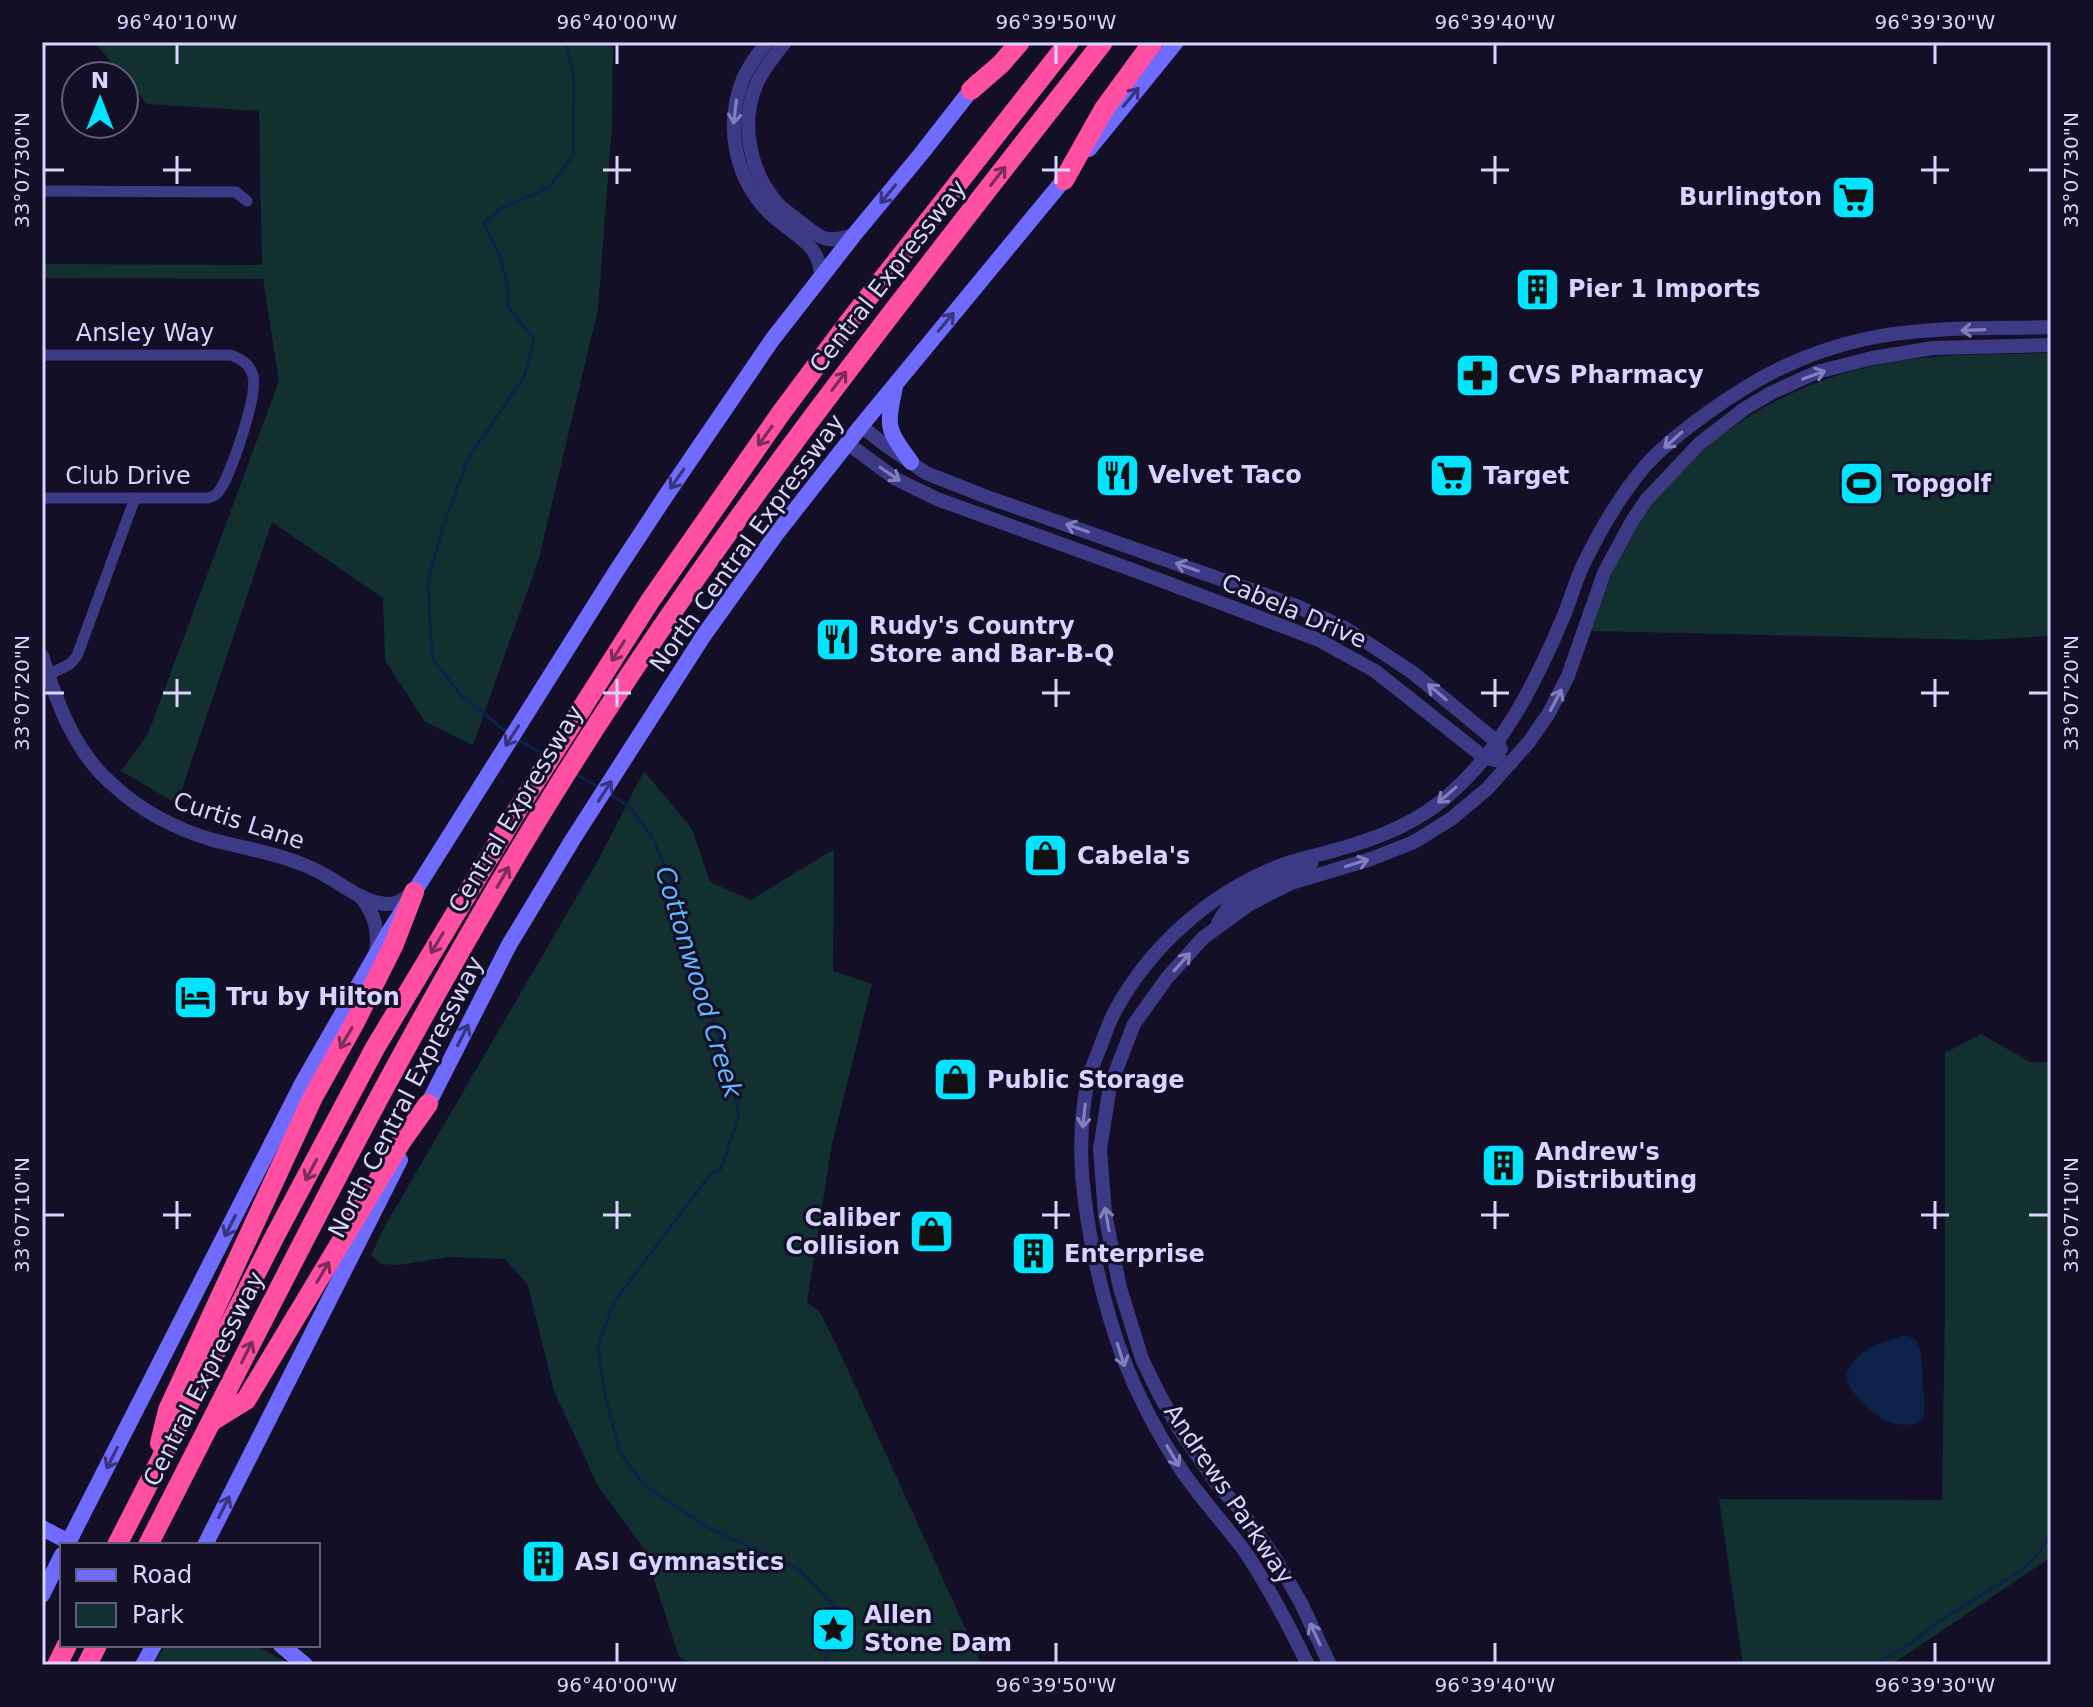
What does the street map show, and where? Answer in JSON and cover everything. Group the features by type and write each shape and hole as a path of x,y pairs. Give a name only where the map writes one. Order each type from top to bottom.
{"highway":[{"path":"971,90 1001,64 1020,42"},
{"name":"Central Expressway","path":"118,1543 375,1048 521,804 674,565 781,413 1069,42"},
{"name":"Central Expressway","path":"149,1543 369,1117 469,935 600,719 813,417 1103,42"},
{"path":"1064,180 1104,109 1153,42"},
{"path":"153,1475 168,1410 313,1097 394,944 414,892"},
{"path":"212,1421 246,1400 401,1142 428,1104"},
{"path":"57,1665 66,1647"},
{"path":"87,1665 96,1647"}],"main road":[{"path":"68,1543 297,1094 376,954 481,785 667,494 772,340 1008,42"},
{"name":"North Central Expressway","path":"206,1543 509,945 573,839 725,606 777,533 896,382 1176,42"},
{"path":"896,382 889,412 890,432 911,462"},
{"path":"42,1528 61,1543"},
{"path":"42,1595 60,1559"},
{"path":"143,1665 153,1647"},
{"path":"283,1647 305,1665"}],"street":[{"path":"767,42 743,78 736,99 734,145 751,190 771,215 813,248 821,265 821,277"},
{"path":"785,42 764,70 751,103 749,132 753,159 762,180 780,205 821,238 836,240 854,235"},
{"path":"42,191 236,192 247,201"},
{"name":"Andrews Parkway","path":"1308,1665 1274,1597 1180,1468 1139,1399 1101,1293 1084,1199 1080,1151 1088,1080 1114,1013 1144,966 1167,939 1237,887 1281,865 1377,836 1413,820 1443,800 1485,758 1526,697 1584,564 1614,509 1647,464 1685,430 1735,393 1811,354 1868,338 1931,331 2051,327"},
{"name":"Andrews Parkway","path":"1330,1665 1301,1603 1260,1537 1217,1484 1159,1394 1143,1361 1120,1288 1105,1214 1100,1149 1110,1086 1134,1024 1167,978 1203,938 1257,899 1291,883 1398,850 1451,819 1487,789 1529,742 1549,713 1568,676 1604,573 1632,521 1647,499 1699,444 1744,409 1817,372 1872,358 1933,348 2051,345"},
{"name":"Ansley Way","path":"42,355 231,355 246,363 254,381 251,402 241,437 214,496"},
{"path":"1735,393 1744,409"},
{"name":"Cabela Drive","path":"861,426 926,473 1294,605 1345,628 1412,672 1497,742 1511,763"},
{"name":"Cabela Drive","path":"847,443 896,479 937,499 1319,640 1375,671 1485,758 1511,763"},
{"name":"Club Drive","path":"42,498 214,496"},
{"path":"48,675 70,664 77,656 135,498"},
{"name":"Curtis Lane","path":"42,656 62,715 84,754 95,769 150,814 180,829 283,857 315,869 360,896 383,904 395,903 414,892"},
{"path":"1217,927 1226,908 1265,884 1303,870 1311,864 1312,857"},
{"path":"360,896 371,908 376,923 376,954"},
{"path":"1114,1013 1134,1024"},
{"path":"1101,1293 1120,1288"},
{"path":"1200,1496 1217,1484"},
{"path":"1282,1612 1301,1603"}],"green space":[{"path":"94,42 613,42 612,125 598,309 539,558 473,745 425,722 385,660 383,598 272,522 177,804 121,771 148,734 279,381 263,279 42,278 42,264 262,265 259,111 147,104 140,96 140,60 109,60"},
{"name":"Topgolf","path":"2051,353 2051,636 1982,640 1591,631 1623,550 1661,492 1720,436 1753,414 1826,379 1865,368 1941,356"},
{"path":"644,771 692,829 710,882 751,900 834,849 833,971 872,984 832,1144 807,1302 820,1312 836,1344 982,1665 695,1665 679,1657 644,1549 598,1486 554,1391 528,1285 505,1259 450,1257 398,1265 381,1264 371,1255 597,862"},
{"path":"1981,1034 2030,1062 2051,1062 2051,1557 1891,1665 1743,1665 1719,1499 1942,1500 1945,1053"},
{"path":"164,1647 259,1647 292,1665 154,1665"}],"water":[{"path":"1904,1335 1914,1338 1919,1349 1925,1400 1922,1419 1908,1425 1891,1423 1877,1415 1857,1396 1847,1377 1851,1365 1865,1351"}],"waterway":[{"name":"Cottonwood Creek","path":"509,734 461,695 432,658 428,582 443,526 469,457 524,377 534,339 508,307 508,287 500,257 484,223 502,208 548,188 573,156 574,79 566,42"},
{"name":"Cottonwood Creek","path":"519,740 543,754"},
{"name":"Cottonwood Creek","path":"574,773 598,787"},
{"name":"Cottonwood Creek","path":"608,793 630,807 654,840 675,890 691,957 722,1046 739,1115 721,1169 712,1172 614,1302 598,1347 604,1392 620,1452 643,1484 707,1527 799,1570 840,1612 830,1637 825,1665"},
{"path":"1874,1665 2022,1570 2051,1535"}],"place":[{"name":"Burlington","path":"1853,197"},
{"name":"Pier 1 Imports","path":"1537,289"},
{"name":"CVS Pharmacy","path":"1477,375"},
{"name":"Velvet Taco","path":"1117,475"},
{"name":"Target","path":"1452,476"},
{"name":"Topgolf","path":"1861,484"},
{"name":"Rudy's Country Store and Bar-B-Q","path":"838,640"},
{"name":"Cabela's","path":"1046,856"},
{"name":"Tru by Hilton","path":"195,997"},
{"name":"Public Storage","path":"956,1080"},
{"name":"Andrew's Distributing","path":"1504,1166"},
{"name":"Caliber Collision","path":"931,1232"},
{"name":"Enterprise","path":"1033,1254"},
{"name":"ASI Gymnastics","path":"544,1562"},
{"name":"Allen Stone Dam","path":"833,1629"}]}
